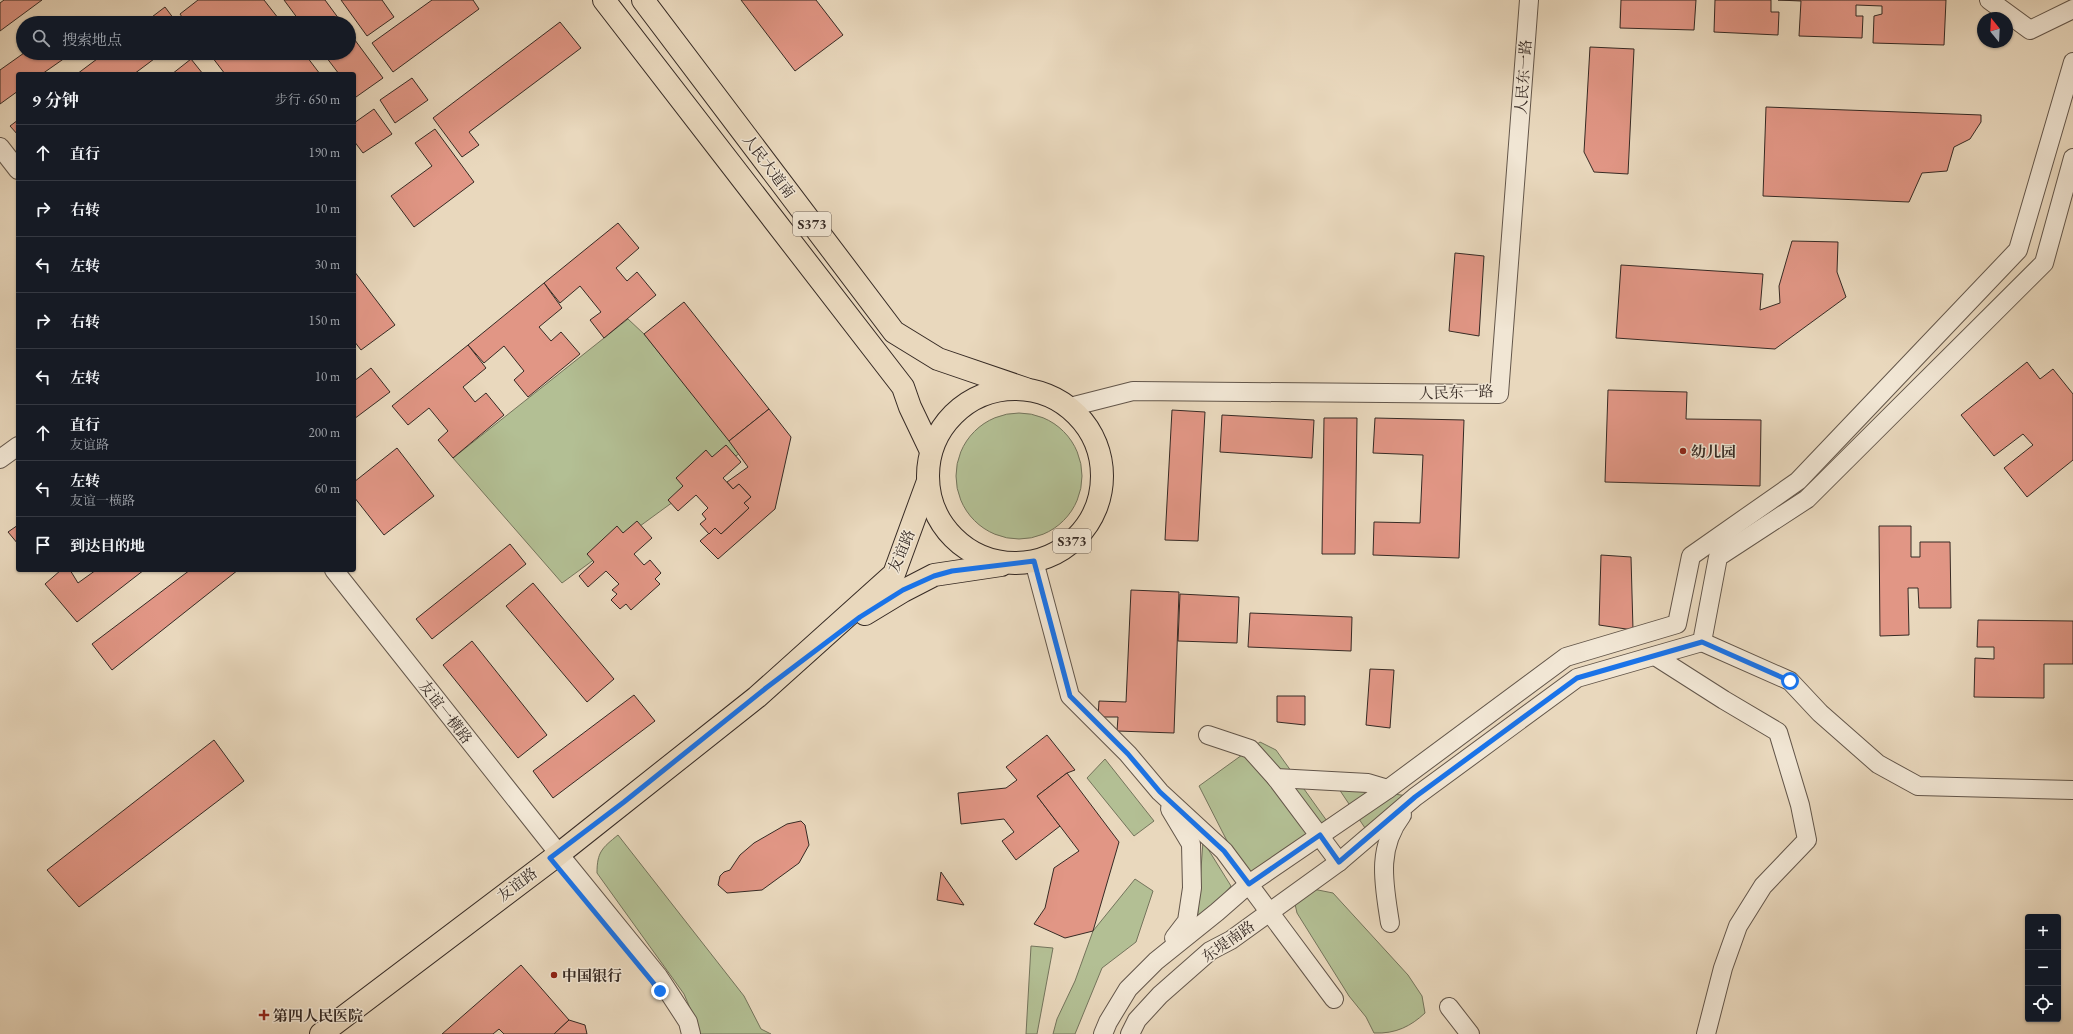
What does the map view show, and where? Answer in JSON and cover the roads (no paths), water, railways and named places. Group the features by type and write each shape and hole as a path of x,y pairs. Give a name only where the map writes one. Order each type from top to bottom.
{"main road":[{"name":"人民大道南","path":"604,0 903,386 910,407 932,451"},
{"name":"人民大道南","path":"643,0 894,332 938,359 1026,389"},
{"name":"S373","path":"1026,389 1050,395 1070,408 1089,428 1100,454 1103,482 1096,509 1082,533 1060,551 1034,561 1012,563 987,558 964,547 946,529 939,518 933,506 928,481 932,451 942,428 958,410 978,397 1002,390 1026,389"},
{"name":"友谊路","path":"766,688 894,574 928,481"},
{"name":"友谊路","path":"321,1034 555,856 766,688 860,617 903,590 934,576 952,571 1012,563"}],"street":[{"name":"人民东一路","path":"1070,408 1133,391 1499,394 1529,0"},
{"path":"1989,0 2030,30 2073,9"},
{"name":"东堤南路","path":"1103,1034 1108,1022 1128,989 1156,961 1249,884 1388,789 1566,657 1677,624 1691,556 1798,481 2018,250 2073,62"},
{"path":"0,147 16,167"},
{"path":"1702,642 1718,557 1807,499 2044,263 2073,158"},
{"path":"0,459 16,447"},
{"path":"1034,561 1070,696 1128,754 1160,792 1224,851 1334,1000"},
{"name":"友谊一横路","path":"336,572 660,991 679,1027 680,1034"},
{"path":"1390,923 1383,871 1388,836 1415,797 1577,678 1702,642 1790,681 1820,713 1878,764 1918,786 2073,790"},
{"path":"1655,656 1778,732 1800,805 1806,840 1764,886 1738,926 1723,968 1706,1034"},
{"path":"1208,735 1250,749 1276,778 1339,862"},
{"path":"1276,778 1368,783 1388,789"},
{"path":"1156,961 1187,921 1192,888 1191,844 1160,792"},
{"name":"东堤南路","path":"1130,1034 1137,1020 1180,977 1210,951 1230,940 1339,862 1415,797"},
{"path":"555,856 658,976 688,1022 691,1034"},
{"path":"1449,1006 1470,1034"}],"place":[{"name":"幼儿园","path":"1683,451"},
{"name":"中国银行","path":"554,975"},
{"name":"第四人民医院","path":"264,1015"}]}
